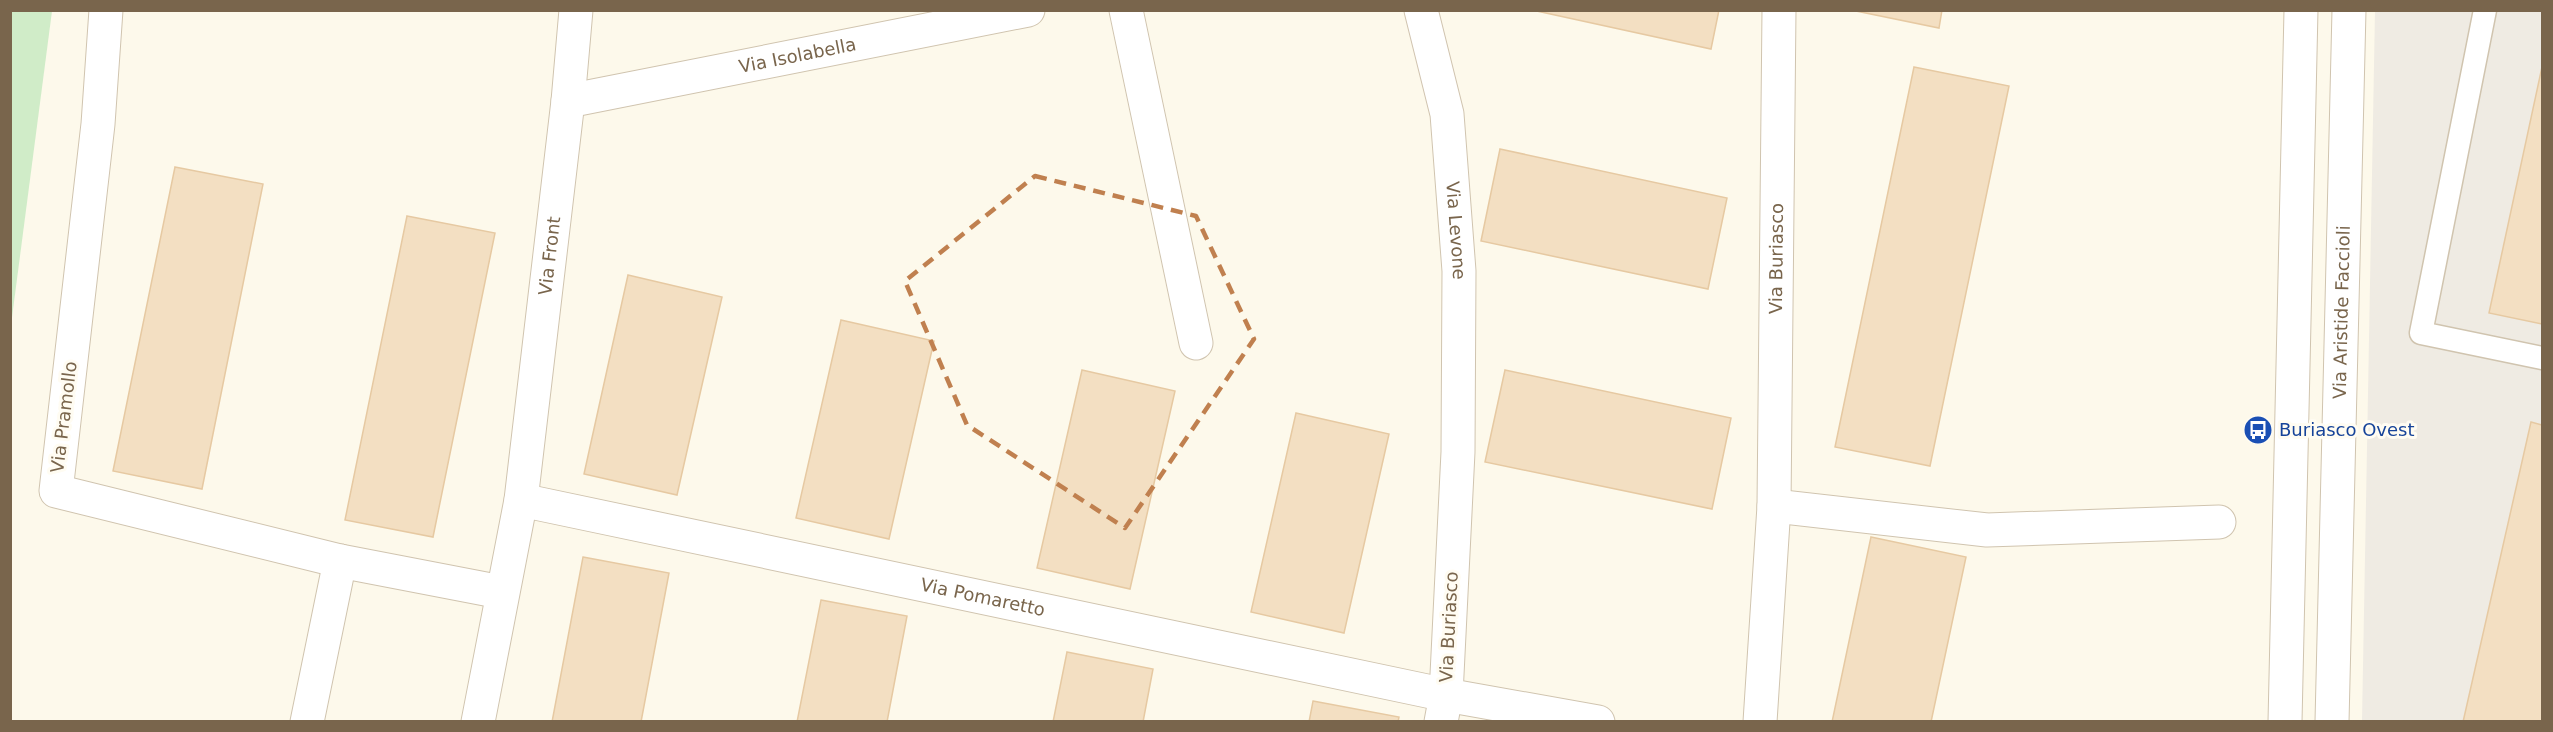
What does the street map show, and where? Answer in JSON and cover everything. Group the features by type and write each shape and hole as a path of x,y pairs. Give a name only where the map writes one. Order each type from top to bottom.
{"street":[{"name":"Via Pramollo","path":"106,10 99,110 56,491 340,561 501,592"},
{"name":"Via Front","path":"521,500 568,101 576,10"},
{"name":"Via Isolabella","path":"568,101 1028,10"},
{"path":"1126,10 1196,343"},
{"name":"Via Levone","path":"1421,10 1447,114 1459,271 1458,452"},
{"name":"Via Buriasco","path":"1760,722 1774,507 1779,10"},
{"path":"2285,722 2301,10"},
{"name":"Via Aristide Faccioli","path":"2332,722 2349,10"},
{"name":"Via Buriasco","path":"1458,452 1443,708 1598,722"},
{"path":"478,722 501,592 521,500"},
{"name":"Via Pomaretto","path":"521,500 1443,708"},
{"path":"1774,507 1987,530 2219,522"},
{"path":"307,722 340,561"}],"lane":[{"path":"2485,10 2421,333 2542,358"}],"highlighted area":[{"path":"1035,176 1196,216 1254,339 1125,528 967,425 905,281"}],"shaded area":[{"path":"2375,11 2542,11 2542,721 2362,721"}],"green space":[{"path":"10,11 52,11 11,325"}],"building":[{"path":"1532,10 1719,10 1711,49"},
{"path":"1851,10 1942,10 1939,28"},
{"path":"1914,67 2009,86 1930,466 1835,447"},
{"path":"2542,67 2542,324 2489,313"},
{"path":"1500,149 1727,198 1708,289 1481,241"},
{"path":"175,167 263,184 202,489 113,471"},
{"path":"407,216 495,233 433,537 345,520"},
{"path":"628,275 722,297 677,495 584,474"},
{"path":"841,320 934,341 889,539 796,518"},
{"path":"1082,370 1175,391 1130,589 1037,568"},
{"path":"1505,370 1731,418 1712,509 1485,462"},
{"path":"1296,413 1389,434 1344,633 1251,612"},
{"path":"2531,422 2542,425 2542,722 2463,722"},
{"path":"1871,537 1966,557 1931,722 1832,722"},
{"path":"583,557 669,573 641,722 552,722"},
{"path":"821,600 907,616 887,722 797,722"},
{"path":"1067,652 1153,669 1143,722 1053,722"},
{"path":"1313,701 1399,717 1398,722 1309,722"}],"place":[{"name":"Buriasco Ovest","path":"2258,430"}]}
